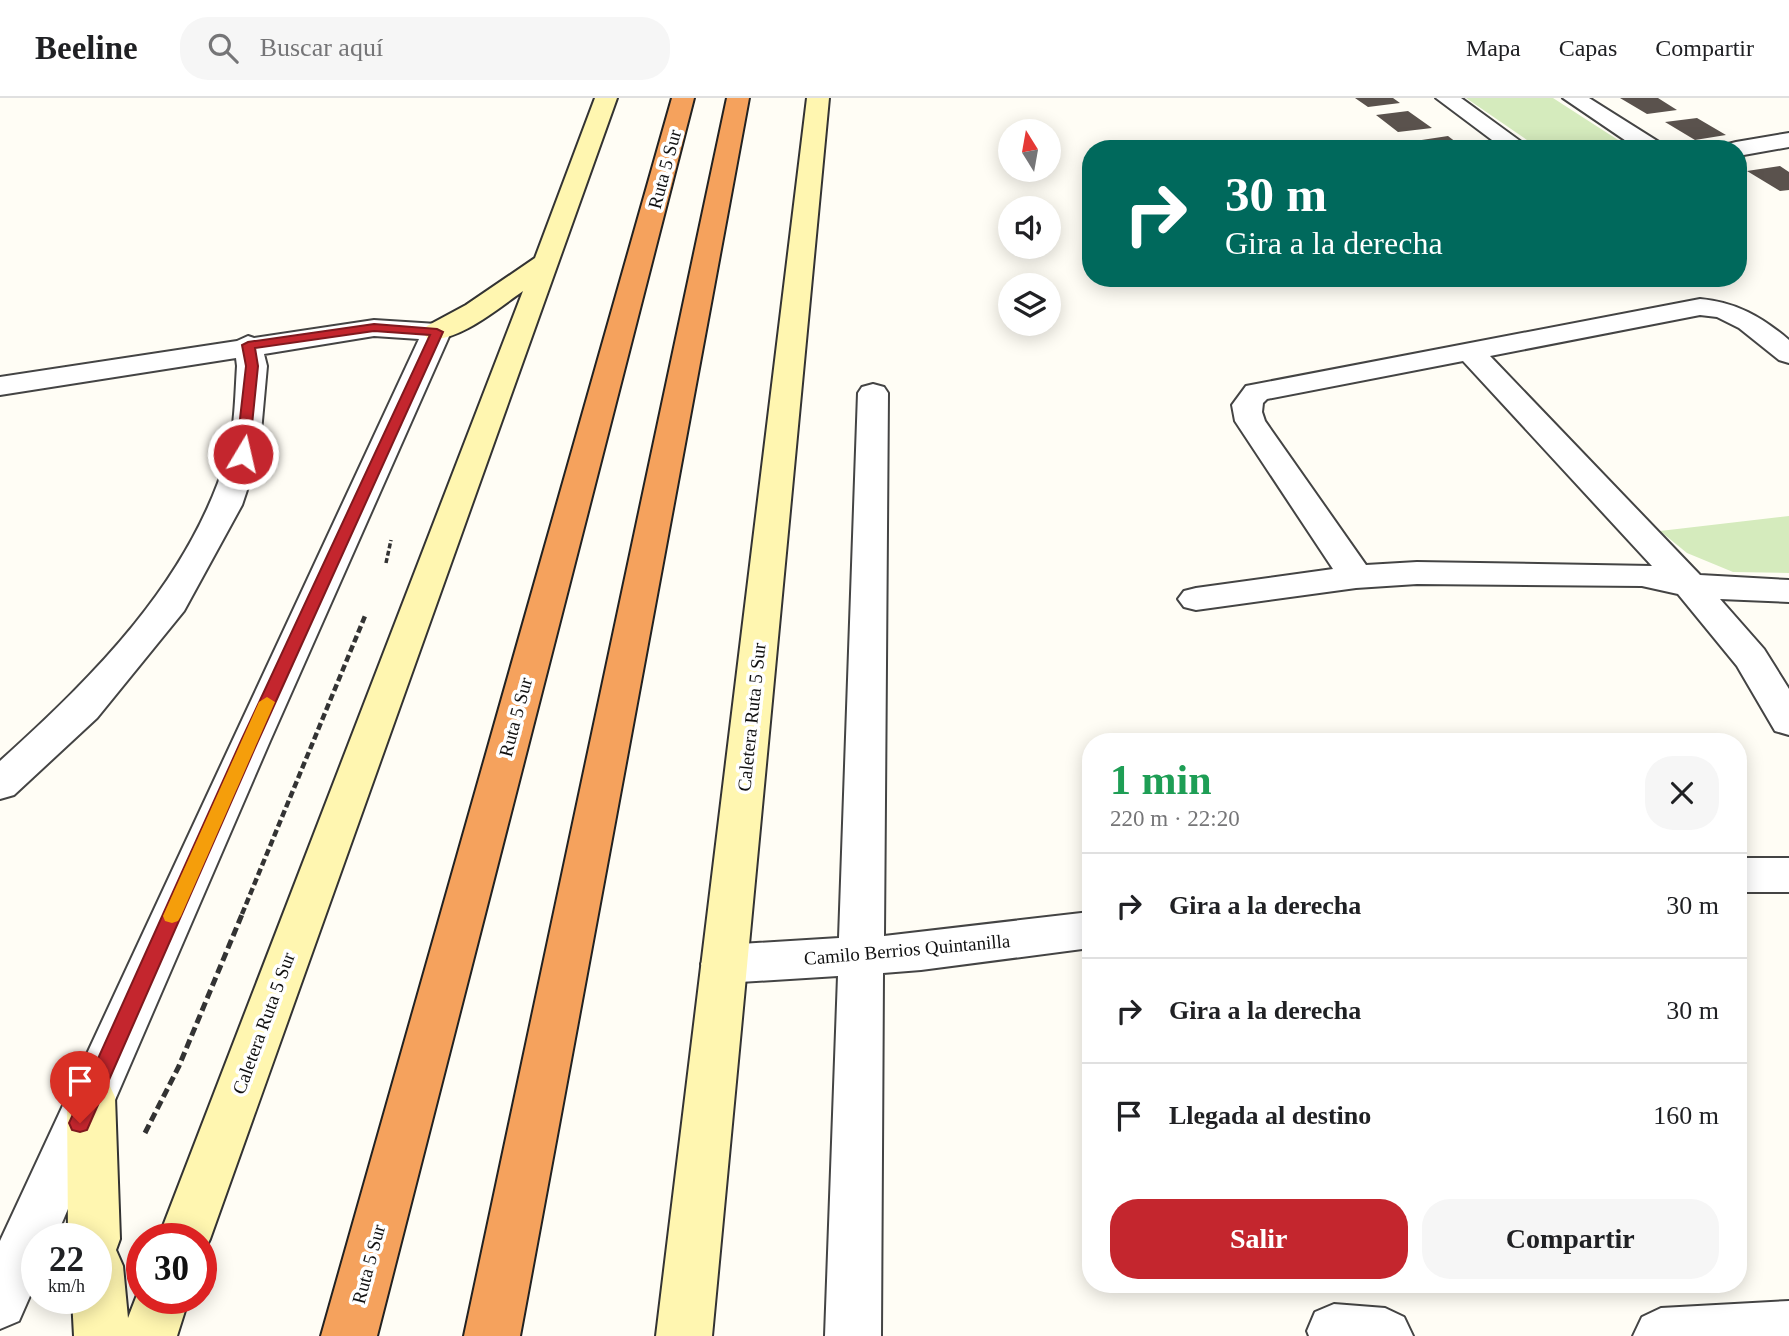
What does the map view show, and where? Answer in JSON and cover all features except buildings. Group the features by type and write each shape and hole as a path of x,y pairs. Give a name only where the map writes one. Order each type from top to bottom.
{"highway":[{"name":"Ruta 5 Sur","path":"349,1336 683,98"},
{"path":"492,1336 738,98"}],"main road":[{"name":"Caletera Ruta 5 Sur","path":"190,1223 606,98"},
{"name":"Caletera Ruta 5 Sur","path":"684,1336 818,98"},
{"path":"437,332 476,311 547,262"},
{"path":"91,1097 94,1223"},
{"path":"100,1314 102,1336"},
{"path":"149,1336 157,1314"}],"street":[{"path":"1447,98 1507,140"},
{"path":"1574,98 1640,140"},
{"path":"1747,147 1789,141"},
{"path":"1356,577 1245,412 1246,403 1257,392 1700,307 1722,310 1745,318 1789,354"},
{"path":"0,386 248,345 374,328 437,332 250,741 0,1302"},
{"path":"0,784 83,708 166,611 226,505 243,454 248,421 252,366 248,345"},
{"path":"1469,351 1690,586 1751,658 1789,721"},
{"path":"853,1336 873,393"},
{"path":"1196,599 1356,577 1417,573 1642,576 1690,586 1789,591"},
{"path":"1747,875 1789,875"},
{"name":"Camilo Berrios Quintanilla","path":"724,964 921,952 1082,931"},
{"path":"1661,1336 1789,1328"}],"path":[{"path":"384,570 393,536"},
{"path":"141,1139 179,1066 369,608"}],"green space":[{"path":"1466,98 1553,98 1618,140 1527,140"},
{"path":"1789,516 1789,573 1733,572 1687,553 1660,531"}],"slow traffic":[{"path":"172,916 267,702"}],"route":[{"path":"80,1123 250,741 437,332 374,328 248,345 252,366 243,454"}]}
